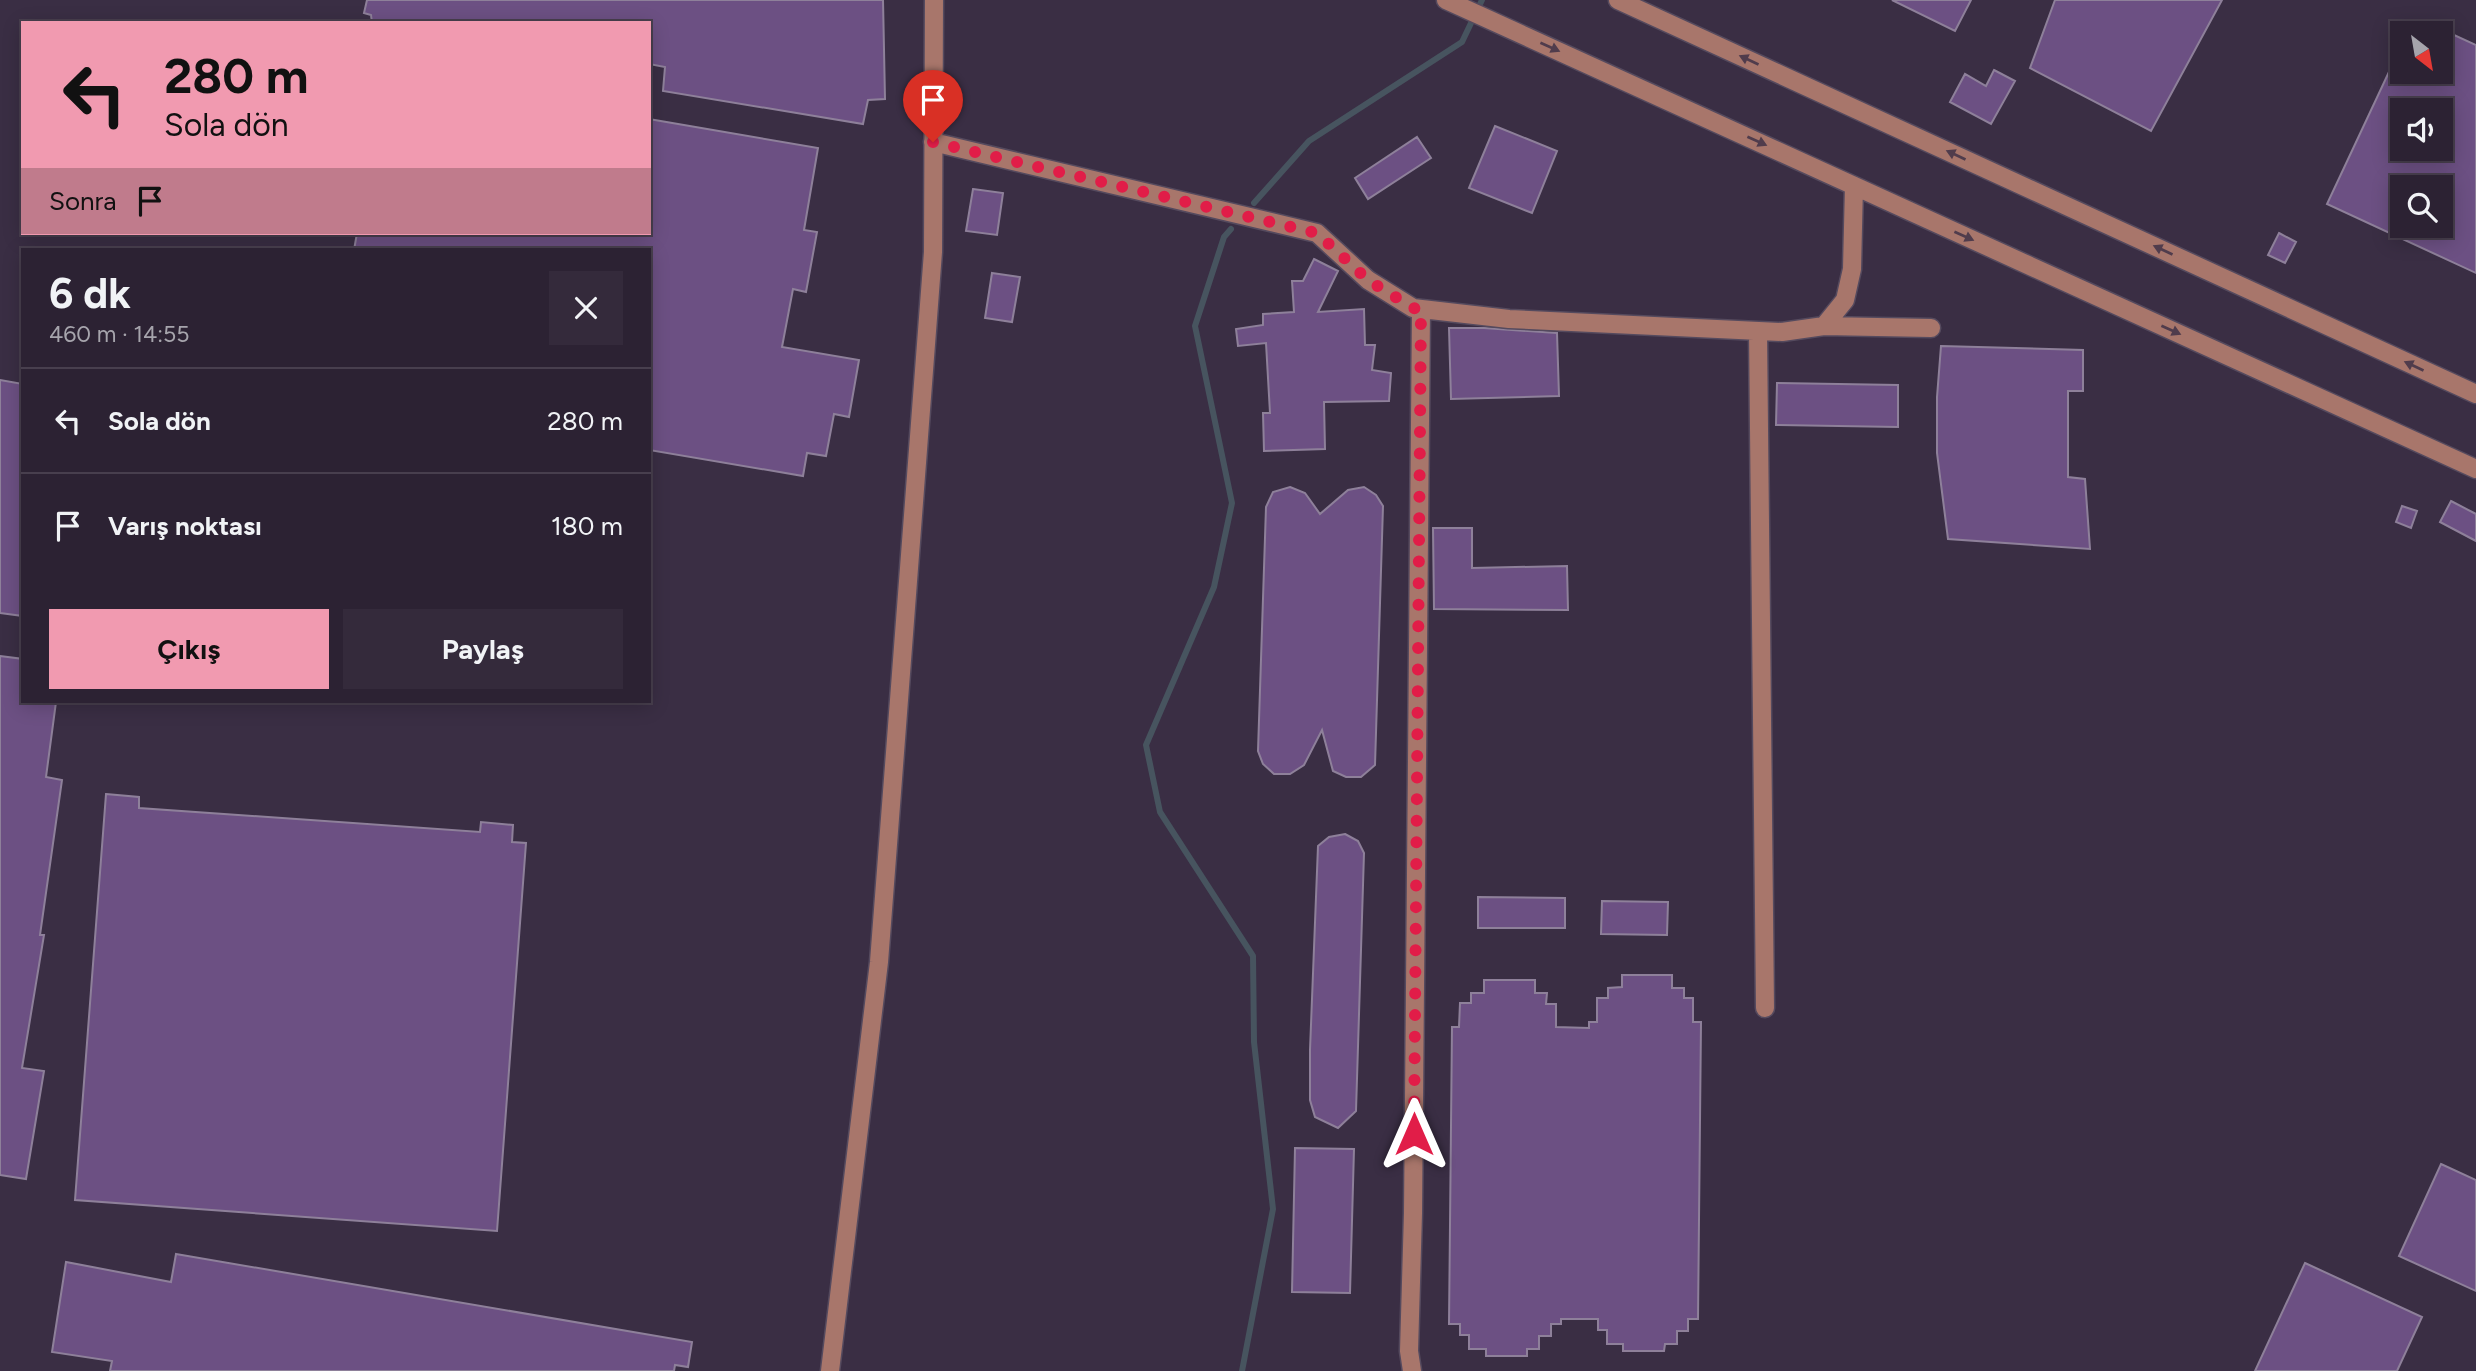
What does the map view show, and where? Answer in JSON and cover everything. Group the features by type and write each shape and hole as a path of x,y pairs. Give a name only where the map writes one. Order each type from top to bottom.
{"street":[{"path":"831,1371 879,962 933,251 934,0"},
{"path":"1446,0 2476,469"},
{"path":"1618,0 2476,394"},
{"path":"933,142 1317,233 1368,280 1413,308 1509,319 1782,332 1824,326 1931,328"},
{"path":"1824,326 1845,300 1852,269 1854,186"},
{"path":"1412,1371 1409,1351 1414,1172 1421,309"},
{"path":"1758,331 1765,1008"}],"building":[{"path":"367,0 883,0 885,99 868,100 863,124 663,91 665,67 651,64 651,21 372,21 371,15 364,13"},
{"path":"1892,0 1971,0 1955,31"},
{"path":"2055,0 2222,0 2151,131 2030,68"},
{"path":"2454,35 2476,45 2476,273 2400,238 2453,238 2453,175 2390,175 2390,233 2327,204 2390,70 2390,84 2454,84"},
{"path":"1994,70 2015,81 1991,124 1950,102 1965,74 1986,86"},
{"path":"651,119 818,148 804,230 817,232 806,292 793,289 782,347 859,360 849,417 834,414 826,456 807,453 803,476 651,450 651,248 354,248 357,235 651,235"},
{"path":"1495,126 1557,151 1532,213 1469,188"},
{"path":"1417,137 1431,158 1368,199 1355,178"},
{"path":"973,189 1003,193 997,235 966,231"},
{"path":"2279,233 2296,242 2285,263 2268,255"},
{"path":"1314,259 1338,271 1318,312 1364,309 1365,345 1375,345 1372,370 1391,373 1389,401 1324,402 1325,449 1264,451 1263,413 1270,413 1266,343 1238,346 1236,329 1263,325 1263,314 1294,312 1292,281 1303,281"},
{"path":"992,273 1020,277 1012,322 985,318"},
{"path":"1449,328 1557,333 1559,396 1451,399"},
{"path":"1941,346 2083,350 2083,391 2068,391 2068,477 2085,479 2090,549 1948,539 1937,453"},
{"path":"0,380 21,384 21,616 0,613"},
{"path":"1777,383 1898,385 1898,427 1776,425"},
{"path":"1290,487 1305,493 1320,514 1348,490 1364,487 1376,495 1383,506 1375,765 1361,777 1346,777 1333,771 1322,730 1304,765 1290,774 1274,774 1263,764 1258,751 1266,507 1273,492"},
{"path":"2451,501 2476,514 2476,541 2440,522"},
{"path":"2402,506 2417,511 2411,528 2396,522"},
{"path":"1433,528 1472,528 1472,568 1567,566 1568,610 1434,609"},
{"path":"0,656 21,659 21,703 56,703 46,777 62,780 40,935 44,935 22,1068 44,1071 26,1179 0,1175"},
{"path":"106,794 139,797 139,808 480,832 481,822 513,825 512,842 526,843 497,1231 75,1200"},
{"path":"1345,834 1358,841 1364,853 1356,1111 1338,1128 1315,1117 1310,1100 1310,1050 1318,846 1329,837"},
{"path":"1478,897 1565,898 1565,928 1478,928"},
{"path":"1602,901 1668,902 1667,935 1601,934"},
{"path":"1622,975 1672,975 1672,988 1684,988 1684,998 1693,998 1693,1022 1701,1022 1698,1319 1688,1319 1688,1331 1677,1331 1677,1344 1665,1344 1664,1351 1623,1351 1623,1344 1607,1344 1607,1330 1598,1330 1598,1319 1561,1319 1561,1324 1551,1324 1551,1336 1539,1336 1539,1349 1527,1349 1527,1356 1486,1356 1486,1349 1469,1349 1469,1335 1460,1335 1460,1324 1449,1324 1452,1027 1459,1027 1460,1003 1471,1003 1471,993 1484,993 1484,980 1535,980 1535,993 1547,993 1546,1004 1556,1004 1556,1027 1589,1028 1589,1022 1597,1022 1597,998 1608,998 1608,988 1622,987"},
{"path":"1295,1148 1354,1149 1350,1293 1292,1292"},
{"path":"2441,1164 2476,1180 2476,1291 2399,1256"},
{"path":"176,1254 692,1342 688,1367 675,1365 674,1371 110,1371 112,1361 52,1352 66,1262 171,1282"},
{"path":"2305,1263 2422,1317 2397,1371 2255,1371"}],"waterway":[{"path":"1254,203 1309,141 1462,42 1482,0"},
{"path":"1231,229 1224,237 1195,326 1232,503 1214,587 1146,745 1160,812 1253,956 1254,1042 1273,1209 1242,1371"}],"route":[{"path":"933,142 1317,233 1368,280 1413,308 1421,309 1414,1134"}]}
